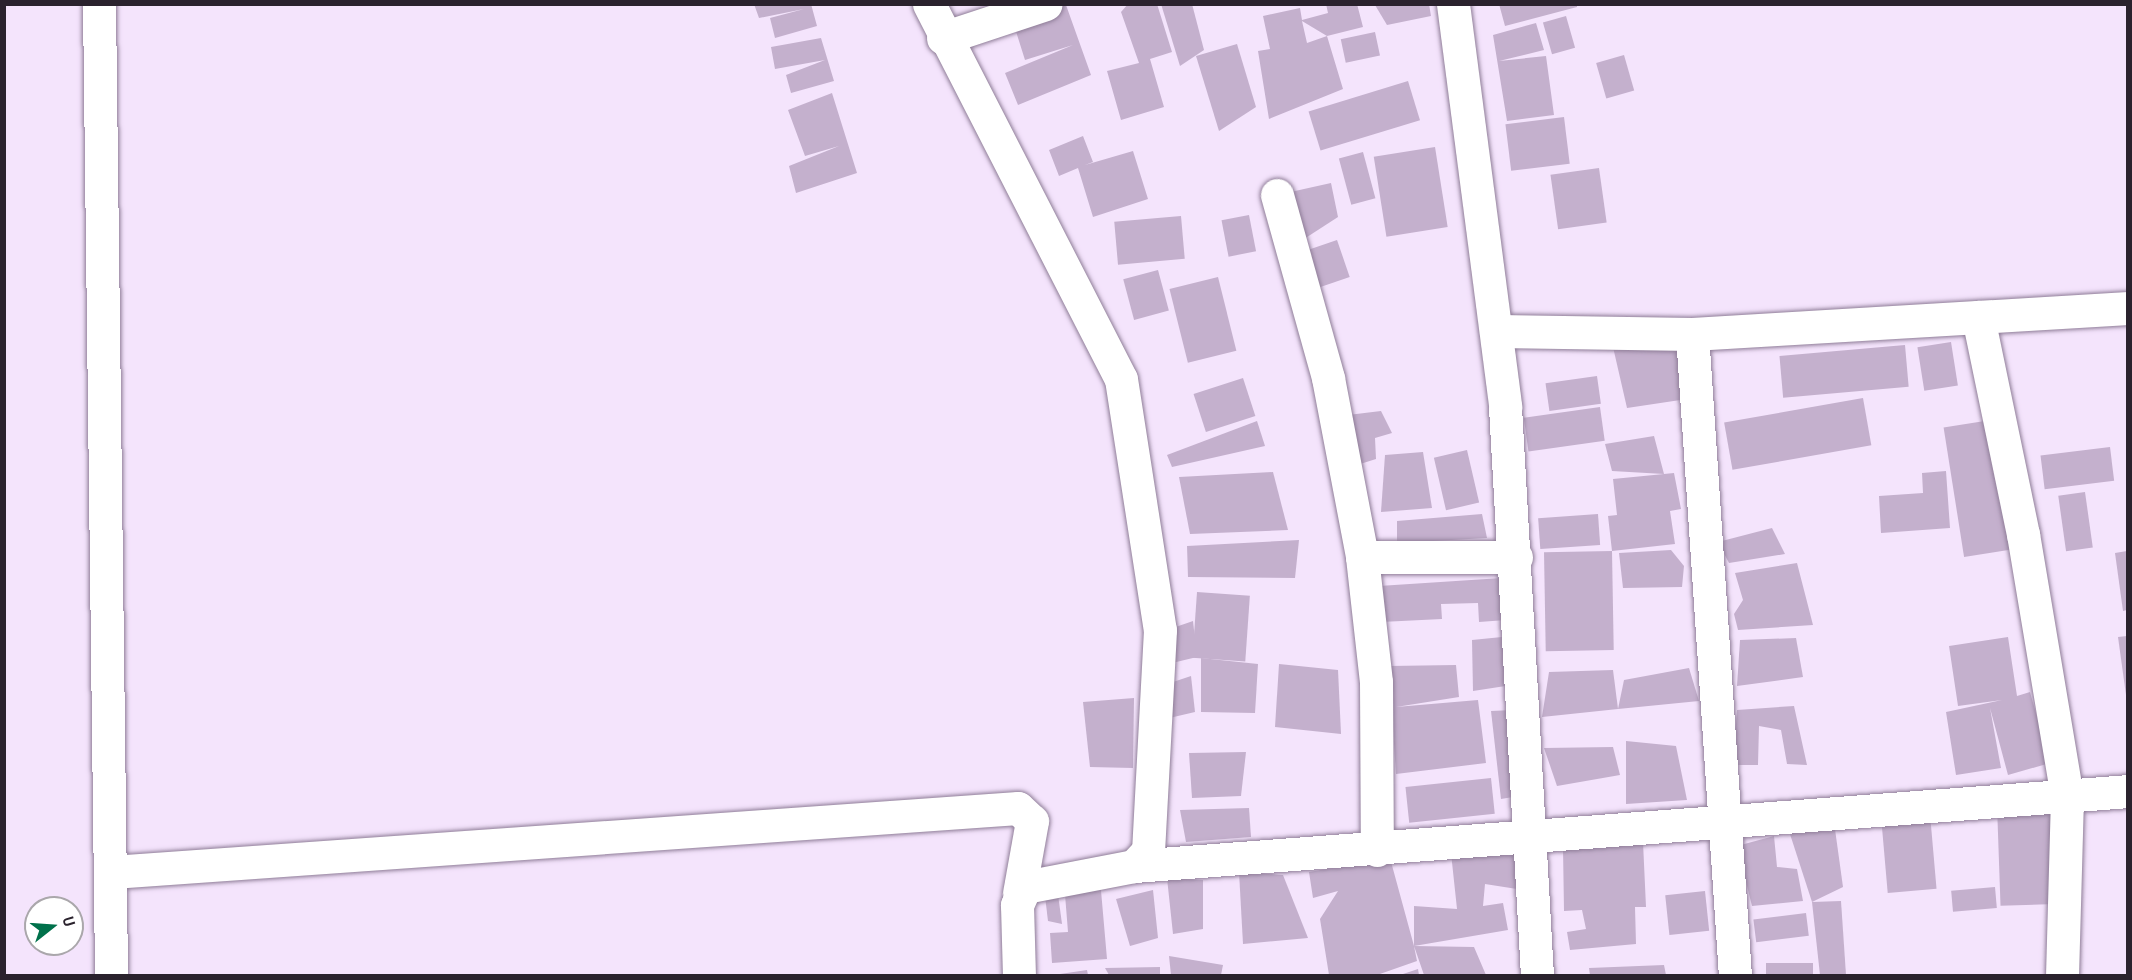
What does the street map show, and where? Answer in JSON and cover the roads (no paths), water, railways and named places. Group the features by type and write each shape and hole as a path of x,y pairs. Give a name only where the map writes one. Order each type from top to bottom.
{"street":[{"path":"99,4 112,872 111,975"},
{"path":"929,4 943,38 1108,345 1123,387 1160,630 1150,840 1134,866"},
{"path":"943,38 1046,4"},
{"path":"1453,4 1498,331 1516,557 1537,975"},
{"path":"1276,195 1328,378 1362,557 1376,682 1377,850"},
{"path":"1498,331 1692,334 2127,308"},
{"path":"1977,317 2023,534 2067,797 2062,975"},
{"path":"1692,334 1735,975"},
{"path":"1362,557 1516,557"},
{"path":"1019,893 1032,882 1134,866 1377,850 2127,791"},
{"path":"112,872 1018,808 1032,821 1019,893 1019,975"}]}
